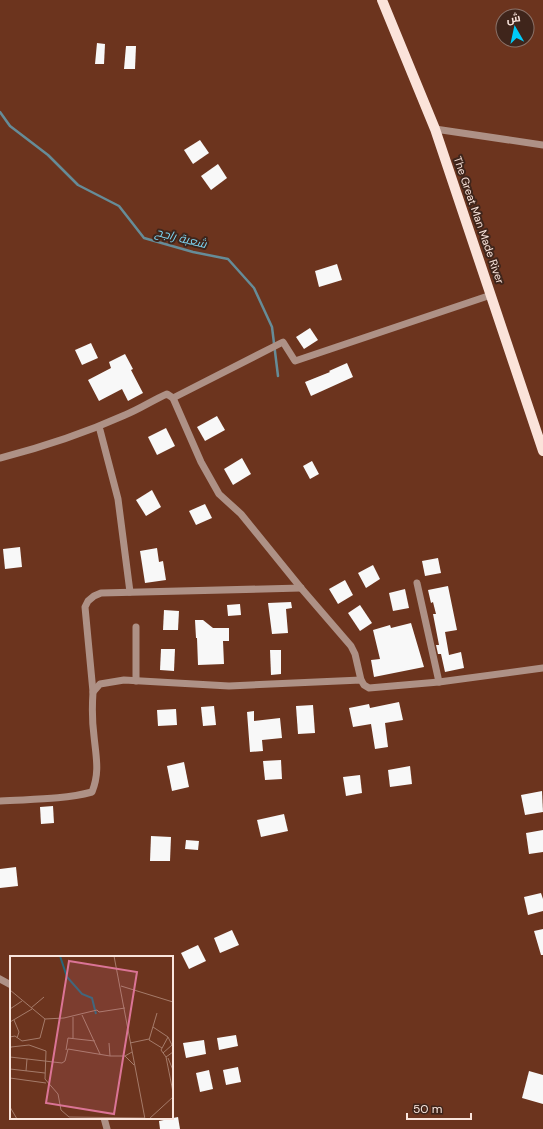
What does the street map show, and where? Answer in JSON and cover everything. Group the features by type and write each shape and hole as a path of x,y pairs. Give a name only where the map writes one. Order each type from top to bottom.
{"main road":[{"name":"The Great Man Made River","path":"382,0 435,128 543,451"}],"street":[{"path":"435,128 543,145"},
{"path":"173,398 283,342 295,361 491,295"},
{"path":"0,458 85,432 127,414 167,394 173,398 201,462 219,494 241,514 301,588 351,646 355,654 361,680 364,685 369,688 439,682 543,668"},
{"path":"100,430 118,499 130,592"},
{"path":"417,583 439,682"},
{"path":"0,801 54,799 92,792 97,781 97,762 93,726 92,692 85,607 88,601 94,596 101,593 301,588"},
{"path":"136,627 136,681"},
{"path":"92,692 100,684 124,680 229,686 361,680"},
{"path":"0,979 10,984"},
{"path":"104,1119 107,1129"}],"building":[{"path":"97,43 105,44 104,64 95,64"},
{"path":"126,46 136,46 135,69 124,69"},
{"path":"200,140 209,153 193,164 184,150"},
{"path":"218,164 227,178 211,190 201,176"},
{"path":"337,264 342,280 319,287 315,271"},
{"path":"310,328 318,340 304,349 296,337"},
{"path":"91,343 98,358 82,365 75,350"},
{"path":"125,354 133,369 131,370 143,393 128,401 122,389 99,401 88,380 111,368 109,362"},
{"path":"347,363 353,377 311,396 305,382"},
{"path":"217,416 225,430 205,441 197,427"},
{"path":"166,428 175,446 157,455 148,437"},
{"path":"242,458 251,474 233,485 224,469"},
{"path":"312,461 319,474 310,479 303,466"},
{"path":"152,490 161,507 146,516 136,500"},
{"path":"205,504 212,518 196,525 189,511"},
{"path":"20,547 22,567 5,569 3,549"},
{"path":"157,548 159,562 163,561 166,580 145,583 140,551"},
{"path":"438,558 441,573 425,576 422,561"},
{"path":"373,565 380,579 366,588 358,573"},
{"path":"345,580 353,595 338,604 329,589"},
{"path":"448,586 457,630 445,632 449,655 461,652 464,668 445,672 441,654 438,654 436,645 439,645 433,614 436,614 433,602 431,603 428,590"},
{"path":"405,589 409,608 393,611 389,593"},
{"path":"291,602 292,608 286,609 288,633 272,634 268,603"},
{"path":"240,604 241,615 228,616 227,605"},
{"path":"360,605 372,623 360,631 348,613"},
{"path":"164,610 179,611 178,630 163,630"},
{"path":"195,620 203,620 213,628 229,628 229,641 223,641 224,664 198,665"},
{"path":"411,623 424,667 374,677 371,660 380,659 373,630 390,625 391,628"},
{"path":"161,649 175,649 174,671 160,670"},
{"path":"270,650 281,650 281,674 271,675"},
{"path":"399,702 403,720 385,723 388,747 375,749 371,724 353,727 349,708 369,704 370,708"},
{"path":"313,705 315,733 298,734 296,706"},
{"path":"214,706 216,725 203,726 201,707"},
{"path":"176,709 177,725 158,726 157,710"},
{"path":"254,711 254,721 280,718 282,738 262,740 263,751 250,752 247,712"},
{"path":"281,760 282,779 265,780 263,761"},
{"path":"184,762 189,787 172,791 167,766"},
{"path":"410,766 412,784 390,787 388,770"},
{"path":"360,775 362,793 346,796 343,777"},
{"path":"542,791 543,812 525,815 521,795"},
{"path":"53,806 54,823 41,824 40,807"},
{"path":"284,814 288,831 261,837 257,820"},
{"path":"543,830 543,852 529,854 526,833"},
{"path":"151,836 171,837 170,861 150,861"},
{"path":"186,840 199,841 198,850 185,849"},
{"path":"16,867 18,886 0,888 0,869"},
{"path":"541,893 543,899 543,911 528,915 524,897"},
{"path":"543,929 543,955 541,955 534,931"},
{"path":"232,930 239,945 220,953 214,938"},
{"path":"198,945 206,961 189,969 181,953"},
{"path":"236,1035 238,1046 219,1050 217,1038"},
{"path":"204,1040 206,1054 186,1058 183,1043"},
{"path":"238,1067 241,1082 226,1085 223,1070"},
{"path":"209,1070 213,1089 200,1092 196,1073"},
{"path":"529,1071 543,1075 543,1104 522,1098"},
{"path":"178,1117 180,1129 160,1129 159,1121"}],"waterway":[{"name":"شعبة راجح","path":"0,112 10,126 48,155 78,185 119,206 144,238 193,252 228,259 254,288 272,327 278,376"}]}
